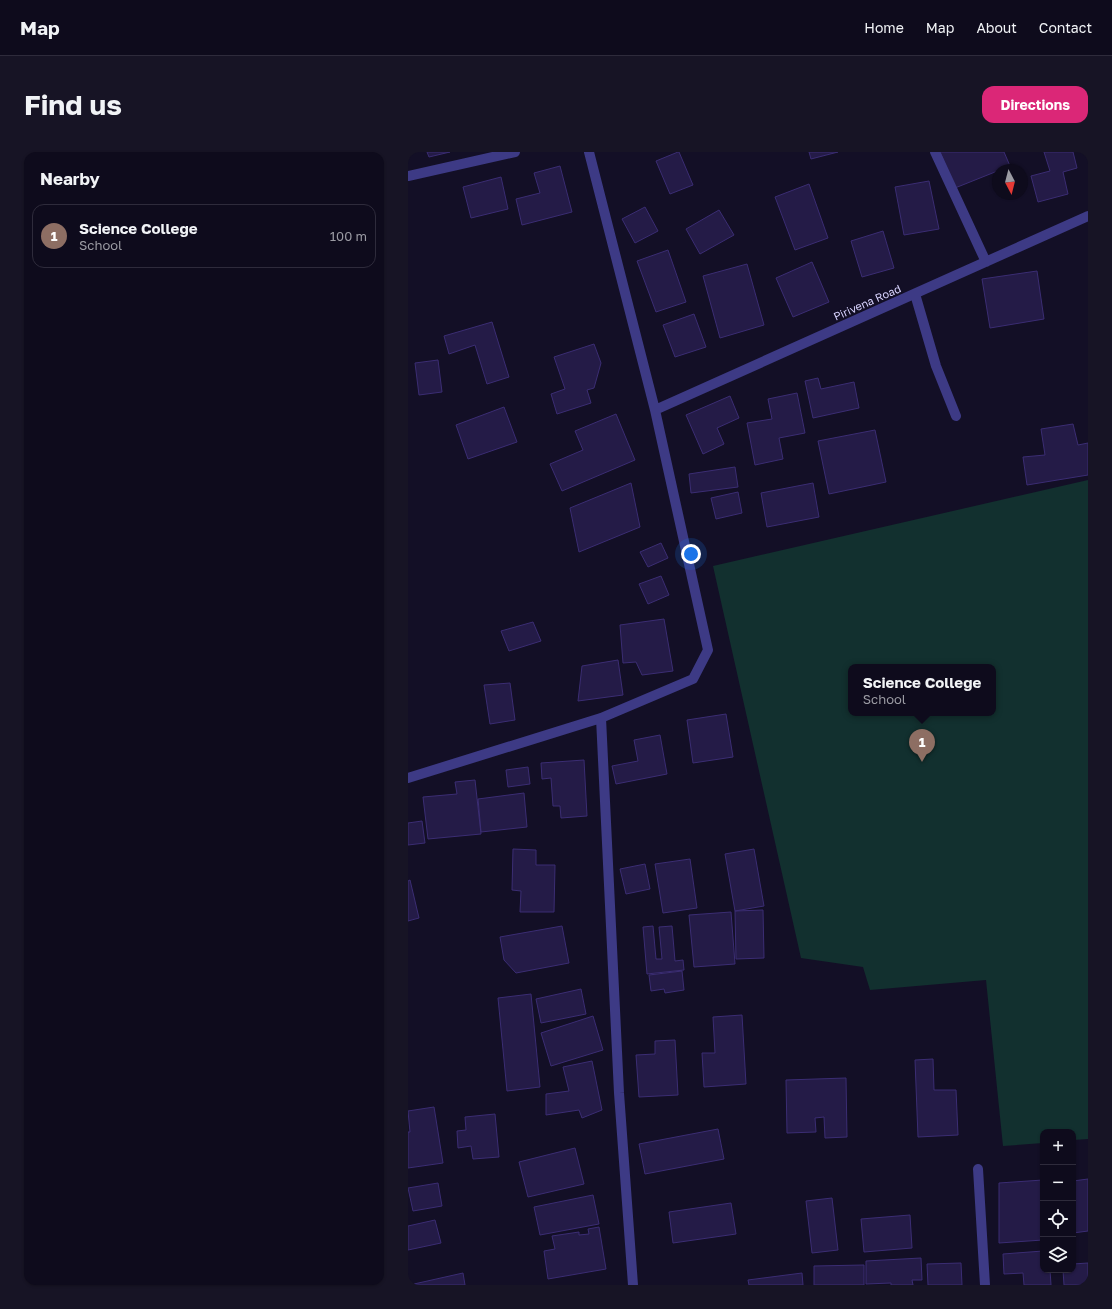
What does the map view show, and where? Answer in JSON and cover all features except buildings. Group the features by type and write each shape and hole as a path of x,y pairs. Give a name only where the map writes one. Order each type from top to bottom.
{"street":[{"path":"408,176 515,152"},
{"path":"408,778 601,718 693,679 708,650 655,410 589,152"},
{"path":"935,152 986,262"},
{"name":"Pirivena Road","path":"655,410 1088,216"},
{"path":"915,294 936,366 956,416"},
{"path":"601,718 619,1093 633,1285"},
{"path":"978,1168 985,1285"}],"green space":[{"path":"1088,480 1088,1139 1076,1140 1076,1129 1040,1129 1040,1143 1003,1146 986,980 870,990 863,967 801,958 713,566"}],"place":[{"name":"Science College","path":"922,762"}]}
